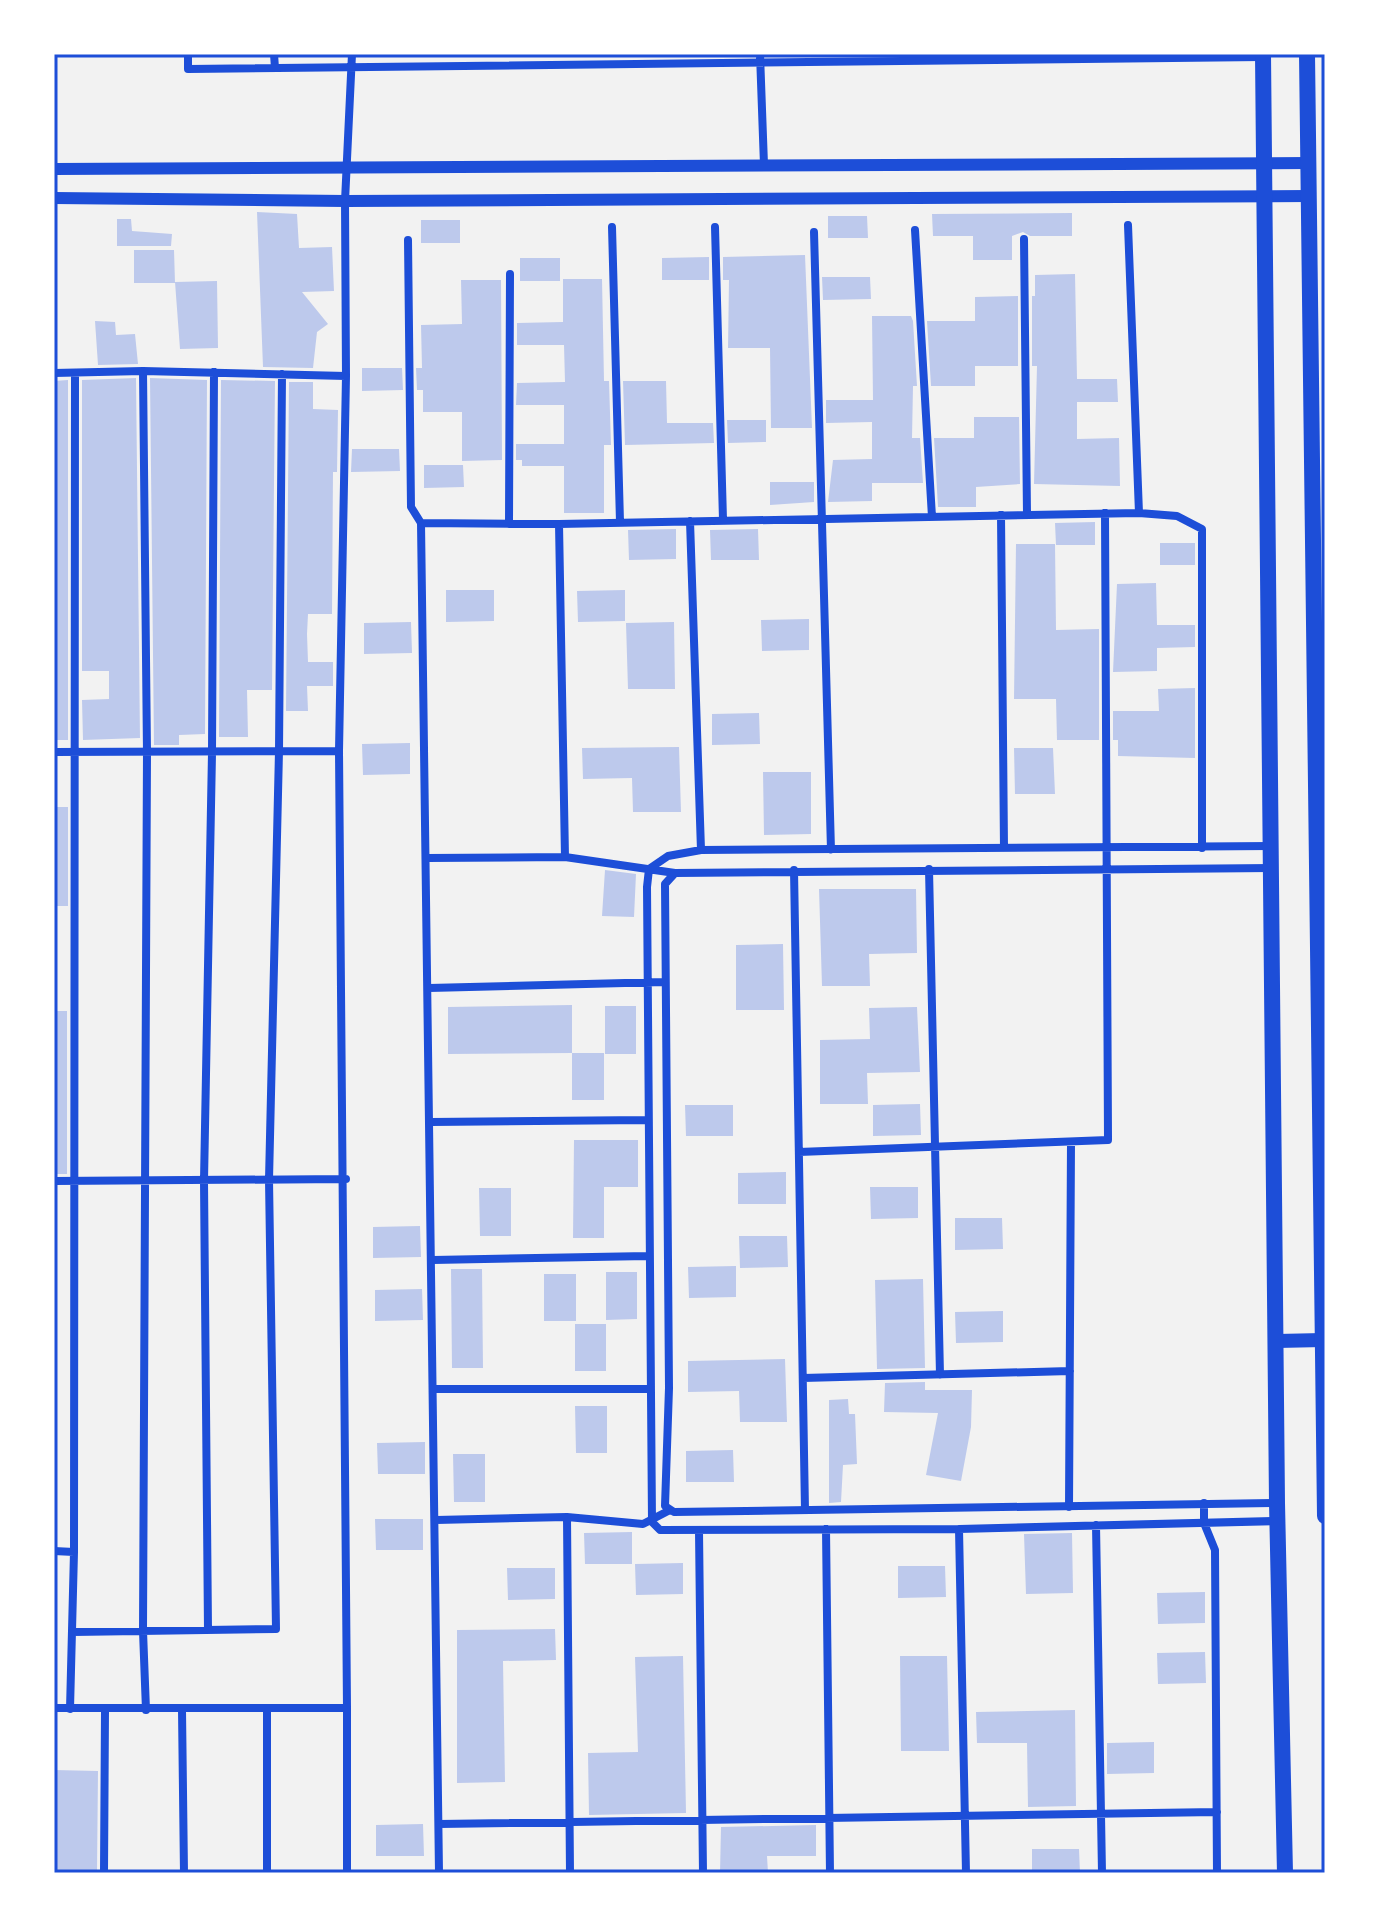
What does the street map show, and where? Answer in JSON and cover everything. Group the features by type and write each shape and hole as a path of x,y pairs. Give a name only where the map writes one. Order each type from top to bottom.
{"main road":[{"path":"1307,54 1325,1516"},
{"path":"1263,55 1277,1503 1285,1873"},
{"path":"1277,1341 1323,1340"}],"street":[{"path":"188,54 188,69 522,65 601,59 1263,55"},
{"path":"274,54 275,68"},
{"path":"347,1873 346,1179 339,751 346,376 345,201 352,54"},
{"path":"433,54 433,66"},
{"path":"522,54 522,65"},
{"path":"760,58 764,165"},
{"path":"54,169 1310,163"},
{"path":"54,198 345,201 1310,196"},
{"path":"1128,225 1139,513"},
{"path":"612,227 620,522"},
{"path":"715,227 723,520"},
{"path":"915,230 932,517"},
{"path":"814,232 831,850"},
{"path":"1024,239 1027,514"},
{"path":"408,240 411,507 421,523 439,1873"},
{"path":"509,524 510,274"},
{"path":"54,373 143,371 346,376"},
{"path":"143,371 147,753 143,1631 146,1710"},
{"path":"208,1630 204,1181 212,753 214,372"},
{"path":"70,1709 74,1552 75,373"},
{"path":"73,1632 276,1629 269,1180 279,751 282,374"},
{"path":"421,523 559,524 1105,513 1177,516 1202,529 1202,848"},
{"path":"799,1152 1108,1140 1105,513"},
{"path":"1001,515 1004,848"},
{"path":"690,521 701,850"},
{"path":"559,524 565,857"},
{"path":"54,752 339,751"},
{"path":"649,869 668,856 701,850 1272,846"},
{"path":"427,858 565,857 675,873 1273,868"},
{"path":"649,869 647,1120 652,1522"},
{"path":"929,869 940,1375"},
{"path":"794,870 805,1510"},
{"path":"670,1510 665,1506 669,1388 662,897 665,884 675,873"},
{"path":"429,988 664,982"},
{"path":"431,1122 647,1120"},
{"path":"1069,1507 1071,1142"},
{"path":"54,1181 346,1179"},
{"path":"433,1260 648,1256"},
{"path":"803,1378 1070,1371"},
{"path":"434,1389 649,1389"},
{"path":"1204,1503 1204,1523 1215,1550 1217,1873"},
{"path":"436,1520 567,1517 643,1524 670,1510 1277,1503"},
{"path":"567,1517 570,1873"},
{"path":"652,1522 667,1532 1278,1521"},
{"path":"1096,1525 1102,1873"},
{"path":"826,1529 830,1873"},
{"path":"959,1529 966,1873"},
{"path":"699,1531 703,1873"},
{"path":"54,1551 74,1552"},
{"path":"54,1708 347,1708"},
{"path":"267,1708 267,1873"},
{"path":"104,1873 105,1710"},
{"path":"182,1710 184,1873"},
{"path":"439,1824 1217,1812"}],"building":[{"path":"257,212 297,214 299,248 332,247 334,291 302,292 328,324 317,332 313,368 263,367"},
{"path":"1072,213 1072,236 1030,236 1023,232 1012,236 1012,260 973,260 973,236 933,236 932,214"},
{"path":"828,216 867,216 868,238 828,238"},
{"path":"117,219 131,219 132,231 172,234 171,246 117,246"},
{"path":"421,220 460,220 460,243 421,243"},
{"path":"134,250 174,250 175,283 134,283"},
{"path":"805,255 812,428 771,428 770,348 728,348 729,280 723,280 723,257"},
{"path":"709,257 709,280 662,280 662,258"},
{"path":"520,258 560,258 560,281 520,281"},
{"path":"1075,274 1077,379 1117,379 1118,402 1077,402 1077,439 1119,438 1120,486 1034,484 1037,366 1032,366 1032,296 1035,296 1035,275"},
{"path":"822,277 870,277 871,299 823,300"},
{"path":"563,279 602,279 604,381 609,381 611,445 604,445 604,513 564,513 564,466 522,466 522,460 516,460 516,444 564,444 564,405 516,405 517,383 565,382 564,345 517,345 517,323 563,322"},
{"path":"461,280 501,280 502,460 462,461 462,412 423,412 423,390 417,390 416,368 422,368 421,325 462,324"},
{"path":"217,281 218,348 180,349 175,282"},
{"path":"1018,296 1018,366 975,366 975,386 931,386 927,321 975,321 975,297"},
{"path":"872,316 911,316 913,321 917,386 913,386 912,438 920,438 923,483 872,483 872,501 828,502 833,460 872,459 872,422 826,423 826,400 873,400"},
{"path":"95,321 115,322 116,335 135,334 138,364 98,365"},
{"path":"362,368 402,368 403,390 362,391"},
{"path":"136,378 140,738 83,740 82,700 109,699 109,671 82,671 82,380"},
{"path":"150,378 207,380 205,734 179,735 179,745 154,745"},
{"path":"68,380 68,740 54,740 54,381"},
{"path":"221,380 275,381 272,690 247,690 248,737 219,737"},
{"path":"623,381 666,381 667,423 713,423 714,443 625,445"},
{"path":"289,382 313,382 313,409 338,410 337,472 333,472 332,614 308,614 307,634 308,662 333,662 333,686 307,686 308,711 286,711"},
{"path":"974,417 1019,417 1020,484 976,487 976,507 938,507 934,438 974,438"},
{"path":"727,420 766,420 766,442 728,443"},
{"path":"352,449 399,449 400,471 351,472"},
{"path":"424,465 463,465 464,487 424,488"},
{"path":"770,482 814,482 814,502 770,505"},
{"path":"1095,522 1095,545 1056,545 1055,523"},
{"path":"676,529 676,559 629,560 628,530"},
{"path":"758,529 759,560 711,560 710,530"},
{"path":"1160,543 1195,543 1195,565 1160,565"},
{"path":"1016,544 1055,544 1056,630 1099,629 1099,740 1057,740 1056,699 1014,699"},
{"path":"1156,583 1157,625 1195,625 1195,647 1157,648 1157,671 1113,672 1117,584"},
{"path":"446,590 494,590 494,621 446,622"},
{"path":"625,590 625,621 578,622 577,591"},
{"path":"809,619 809,650 762,651 761,620"},
{"path":"411,622 412,653 364,654 364,623"},
{"path":"674,622 675,689 628,689 626,623"},
{"path":"1195,688 1195,758 1118,756 1118,740 1113,740 1113,711 1159,711 1158,689"},
{"path":"759,713 760,744 712,745 712,714"},
{"path":"410,743 410,774 363,775 362,744"},
{"path":"679,747 681,812 633,812 632,778 583,779 582,748"},
{"path":"1014,748 1053,748 1055,794 1015,794"},
{"path":"763,772 811,772 811,834 764,835"},
{"path":"54,807 68,807 68,906 54,906"},
{"path":"605,870 636,874 634,917 602,916"},
{"path":"819,889 916,889 917,953 869,954 870,986 822,986"},
{"path":"783,944 784,1010 736,1010 736,945"},
{"path":"572,1005 572,1053 448,1054 448,1007"},
{"path":"605,1006 636,1006 636,1054 605,1054"},
{"path":"917,1007 920,1072 867,1073 868,1104 820,1104 820,1040 870,1039 869,1008"},
{"path":"54,1011 67,1011 67,1174 54,1174"},
{"path":"572,1053 604,1053 604,1100 572,1100"},
{"path":"920,1104 921,1135 873,1136 873,1105"},
{"path":"685,1105 733,1105 733,1136 686,1136"},
{"path":"574,1140 638,1140 638,1187 604,1187 604,1238 573,1238"},
{"path":"786,1172 786,1204 738,1204 738,1173"},
{"path":"870,1187 918,1187 918,1218 871,1219"},
{"path":"479,1188 511,1188 511,1236 480,1236"},
{"path":"955,1218 1002,1218 1003,1249 955,1250"},
{"path":"420,1226 421,1257 373,1258 373,1227"},
{"path":"739,1236 787,1236 788,1267 740,1268"},
{"path":"736,1266 736,1297 689,1298 688,1267"},
{"path":"451,1269 482,1269 483,1368 452,1368"},
{"path":"606,1272 637,1272 637,1319 606,1320"},
{"path":"544,1274 576,1274 576,1321 544,1321"},
{"path":"923,1279 925,1368 877,1369 875,1280"},
{"path":"422,1289 423,1320 375,1321 375,1290"},
{"path":"1003,1311 1003,1342 956,1343 955,1312"},
{"path":"575,1324 606,1324 606,1371 575,1371"},
{"path":"785,1359 787,1422 740,1422 739,1391 688,1392 688,1361"},
{"path":"925,1382 925,1390 972,1390 971,1427 961,1481 926,1475 938,1413 884,1412 885,1383"},
{"path":"848,1399 849,1414 855,1414 857,1464 843,1465 841,1502 829,1503 829,1400"},
{"path":"575,1406 607,1406 607,1453 576,1453"},
{"path":"425,1442 425,1474 378,1474 377,1443"},
{"path":"733,1450 734,1482 686,1482 686,1451"},
{"path":"453,1454 485,1454 485,1502 454,1502"},
{"path":"375,1519 423,1519 423,1550 376,1550"},
{"path":"632,1532 632,1564 585,1564 584,1533"},
{"path":"1072,1533 1073,1593 1026,1594 1024,1534"},
{"path":"683,1563 683,1594 636,1595 635,1564"},
{"path":"898,1566 945,1566 946,1597 898,1598"},
{"path":"507,1568 555,1568 555,1599 508,1600"},
{"path":"1205,1592 1205,1623 1158,1624 1157,1593"},
{"path":"555,1629 556,1660 503,1661 505,1782 457,1783 457,1630"},
{"path":"1205,1652 1206,1683 1158,1684 1157,1653"},
{"path":"683,1656 686,1813 589,1815 588,1753 638,1752 635,1657"},
{"path":"900,1656 947,1656 949,1751 901,1751"},
{"path":"1075,1710 1076,1806 1028,1807 1027,1743 977,1743 976,1712"},
{"path":"1154,1742 1154,1773 1107,1774 1107,1743"},
{"path":"54,1770 98,1771 97,1873 54,1873"},
{"path":"423,1824 424,1856 376,1856 376,1825"},
{"path":"816,1825 816,1856 767,1856 768,1873 720,1873 721,1827"},
{"path":"1032,1849 1079,1849 1080,1873 1032,1873"}]}
